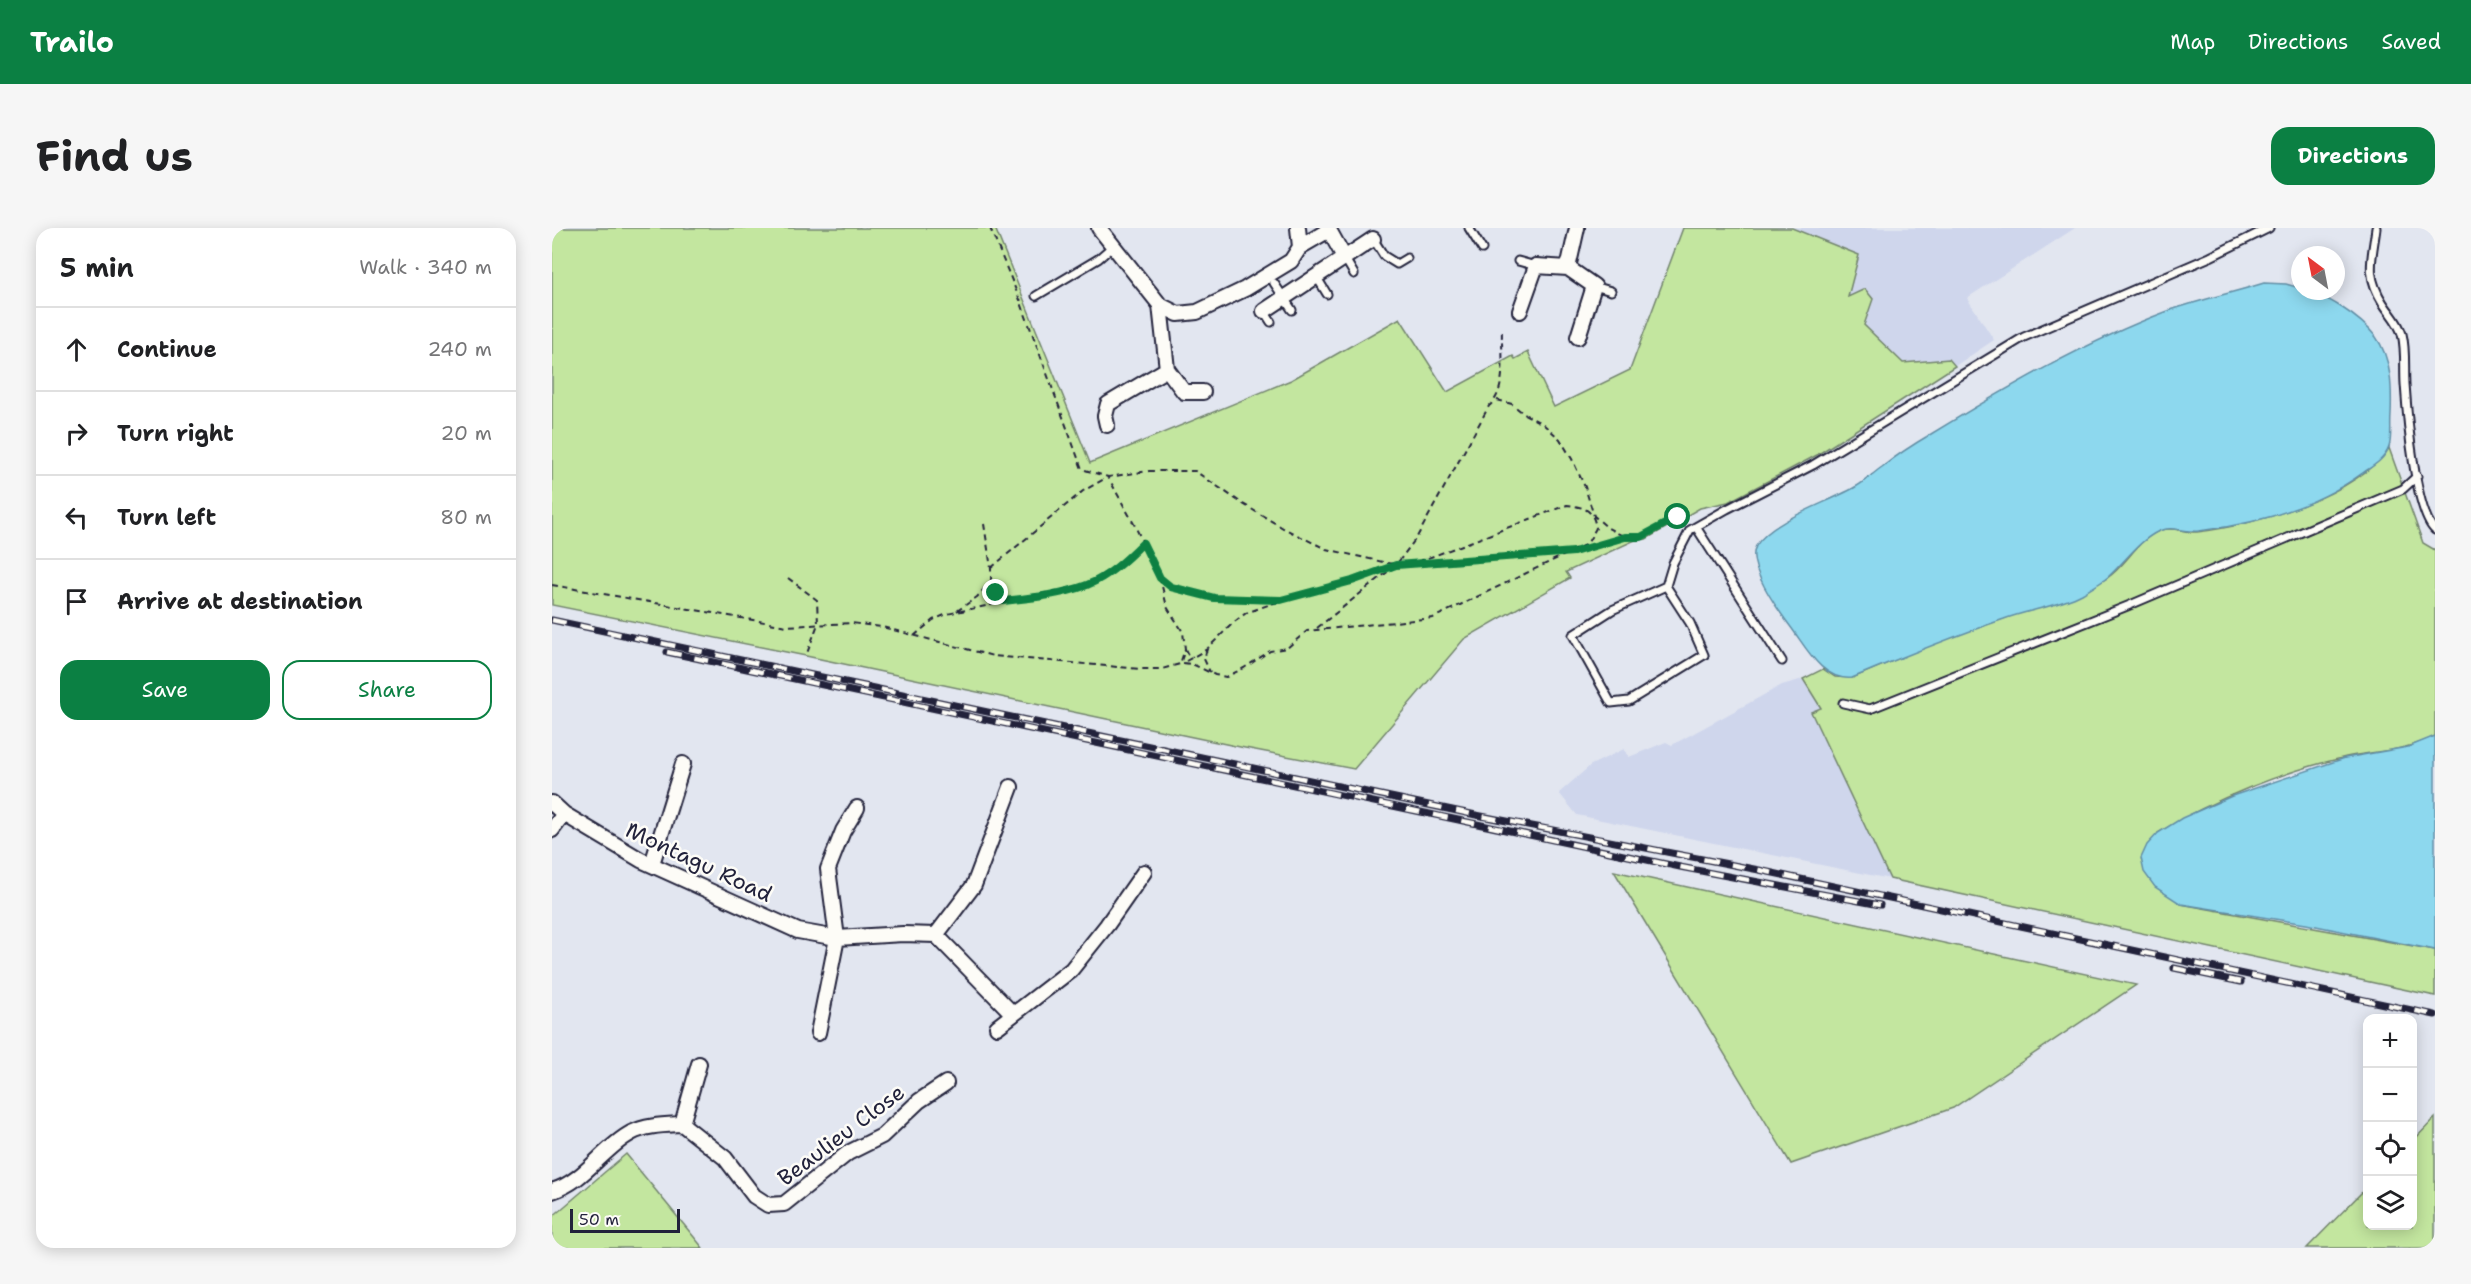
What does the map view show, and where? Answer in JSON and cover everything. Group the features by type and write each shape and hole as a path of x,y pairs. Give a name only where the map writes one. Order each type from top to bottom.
{"street":[{"path":"1099,228 1160,305 1178,314 1197,312 1245,289 1291,261 1300,247 1329,230 1344,257"},
{"path":"1298,228 1300,247"},
{"path":"1568,268 1577,228"},
{"path":"1268,317 1284,298 1372,237"},
{"path":"1520,311 1536,266 1568,268 1594,285 1578,338"},
{"path":"1160,305 1167,369 1184,392 1203,392"},
{"path":"1107,425 1104,416 1108,404 1167,369"},
{"path":"652,864 683,764"},
{"path":"1011,788 974,885 936,936 1012,1013"},
{"name":"Montagu Road","path":"552,803 564,814 612,844 798,931 837,938 903,934 936,936"},
{"path":"818,1033 837,938 828,869 843,831 857,808"},
{"path":"552,830 564,814"},
{"path":"997,1027 1012,1013 1071,970 1107,925 1144,872"},
{"path":"552,1191 562,1188 631,1133 654,1126 682,1124 699,1064"},
{"name":"Beaulieu Close","path":"682,1124 725,1158 754,1196 768,1205 784,1204 848,1153 882,1136 920,1101 946,1083"}],"lane":[{"path":"1469,228 1482,249"},
{"path":"1666,586 1690,623 1704,655 1629,701 1611,703 1573,635 1612,610 1666,586 1673,563 1693,529 1813,465 2024,337 2210,257 2269,228"},
{"path":"2376,228 2370,280 2397,321 2402,336 2407,408 2417,476 2426,519 2435,530"},
{"path":"1372,237 1384,256 1397,264 1407,258"},
{"path":"1036,296 1098,259 1113,246"},
{"path":"1344,257 1354,274"},
{"path":"1518,261 1536,266"},
{"path":"1316,276 1327,294"},
{"path":"1274,283 1292,310"},
{"path":"1594,285 1611,291"},
{"path":"1843,703 1870,709 2130,605 2392,494 2403,489 2417,476"},
{"path":"1693,529 1782,661"}],"path":[{"path":"990,228 1020,300 1082,469 1108,477 1160,578 1167,607 1183,632 1185,649 1188,655 1195,658"},
{"path":"1020,300 1036,296"},
{"path":"1315,629 1396,565 1417,537 1489,406 1497,400 1501,384 1502,330"},
{"path":"1181,663 1192,664 1211,674 1226,677 1270,651 1287,648 1300,635 1315,629 1432,618 1587,544 1596,528 1594,516 1585,487 1560,439 1543,424 1524,414 1512,404 1497,400"},
{"path":"991,568 1083,490 1108,477 1149,471 1195,471 1283,528 1326,549 1396,565"},
{"path":"1415,563 1567,505 1580,506 1589,510 1608,528 1625,537"},
{"path":"552,585 787,626 852,623 872,625 993,656 1045,662 1162,669 1195,658 1207,650 1246,613 1281,600 1352,581 1396,565 1574,552 1625,537 1641,537 1678,517 1693,529"},
{"path":"984,524 991,581 996,593 1003,601"},
{"path":"914,636 933,620 955,613 1003,601 1036,597 1088,585 1121,564 1143,543"},
{"path":"788,578 817,600 818,624 806,656"},
{"path":"1160,578 1171,587 1214,598 1281,600"},
{"path":"955,613 977,597 991,581"},
{"path":"1181,663 1185,649"},
{"path":"1207,650 1204,659 1211,674"}],"shaded area":[{"path":"1792,228 2075,228 1967,298 1994,340 1955,366 1948,359 1903,363 1864,325 1848,298 1859,255"},
{"path":"1803,679 1821,708 1811,712 1890,879 1577,815 1559,793 1591,765 1624,749 1629,757 1666,742 1672,745 1782,685"}],"green space":[{"path":"552,228 995,228 1090,463 1291,380 1400,318 1447,392 1513,356 1515,359 1528,352 1554,407 1630,370 1683,228 1792,228 1859,255 1848,297 1865,289 1873,299 1864,325 1903,363 1949,359 1955,366 1817,455 1728,502 1700,508 1646,539 1635,540 1566,572 1570,578 1464,639 1354,769 552,605"},
{"path":"2389,448 2423,543 2435,550 2435,736 2414,745 2346,757 2274,778 2225,798 2158,833 2181,904 2435,950 2435,996 1890,879 1811,712 1821,708 1803,679 1823,669 1835,677 1852,678 1953,636 2092,586 2114,573 2145,539 2161,530 2197,532 2220,529 2302,506 2353,481"},
{"path":"1614,871 2136,985 1953,1108 1791,1164"},
{"path":"2435,1118 2435,1248 2307,1248 2363,1191 2363,1230 2417,1230 2417,1137"},
{"path":"626,1154 703,1248 552,1248 552,1217"}],"water":[{"path":"2264,283 2286,284 2291,285 2291,300 2328,300 2352,315 2376,337 2388,365 2391,436 2385,455 2378,462 2326,495 2285,512 2220,528 2159,531 2138,546 2099,584 2064,602 2013,616 1965,633 1852,678 1832,674 1816,661 1764,587 1755,564 1754,554 1756,546 1764,537 1774,528 1802,512 1857,486 1918,442 2017,383 2106,337 2192,303"},
{"path":"2435,736 2435,950 2306,924 2181,904 2155,887 2144,872 2141,858 2147,845 2158,833 2182,818 2232,796 2345,758 2408,747"}],"railway":[{"path":"552,620 1476,815 1759,870 2435,1015"},
{"path":"667,652 1680,867 1880,905"},
{"path":"2174,968 2241,982"}],"route":[{"path":"996,593 1003,601 1036,597 1088,585 1121,564 1143,543 1160,578 1171,587 1214,598 1281,600 1352,581 1396,565 1574,552 1625,537 1641,537 1678,517"}]}
